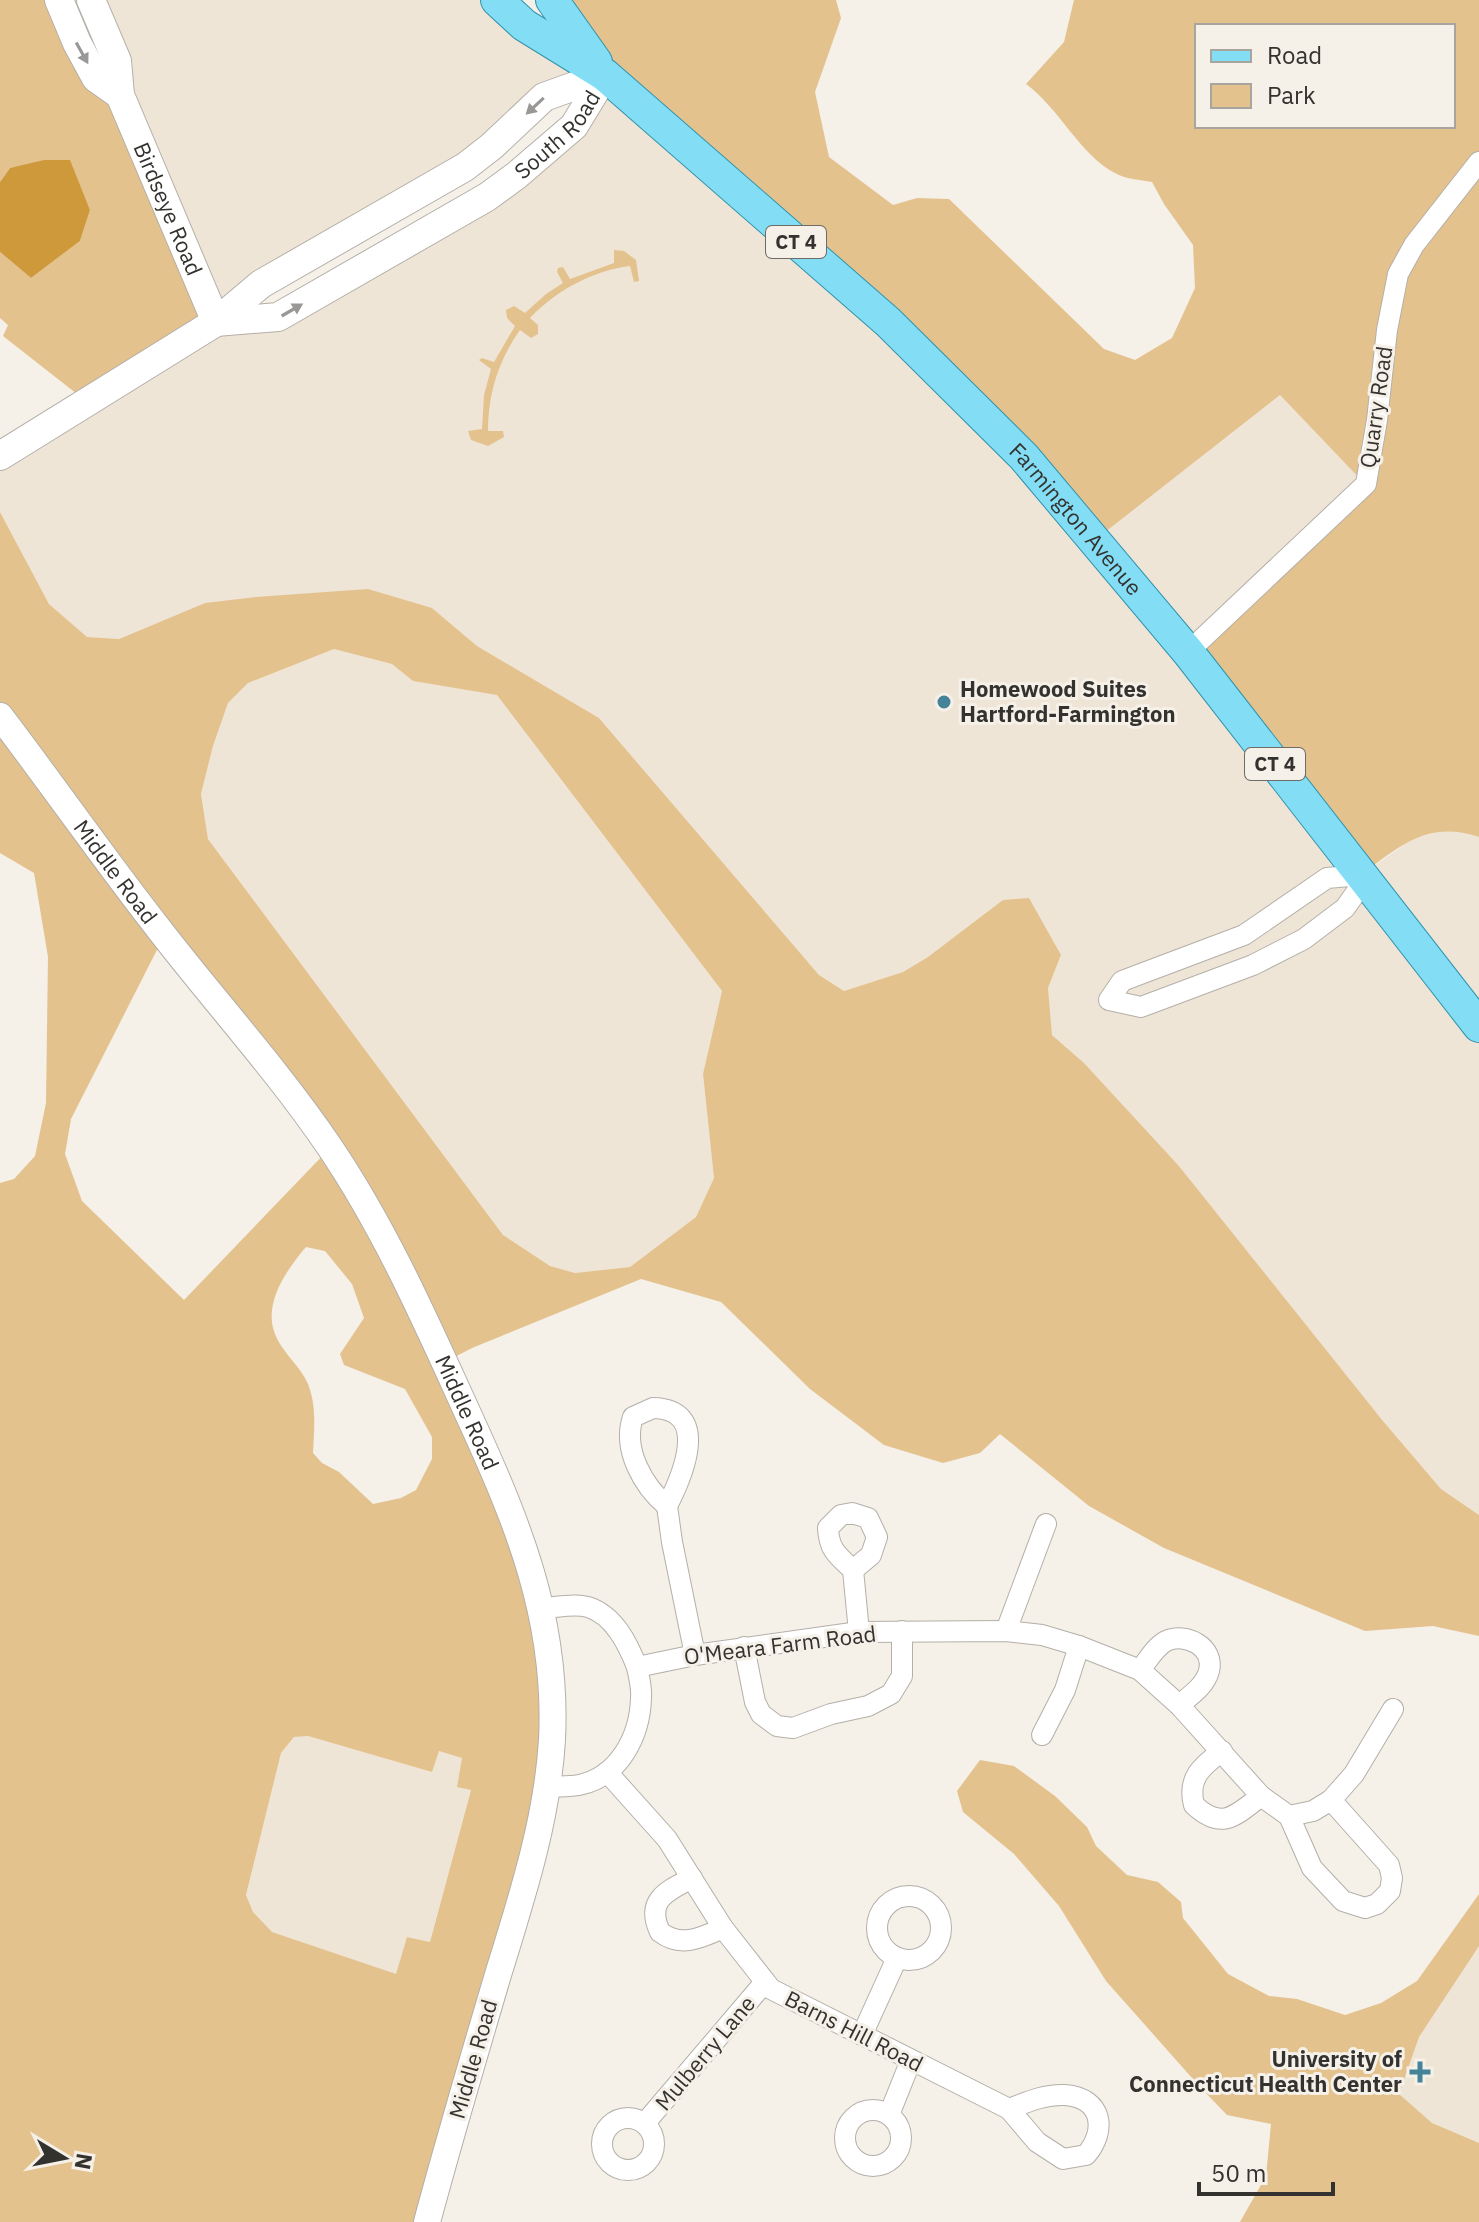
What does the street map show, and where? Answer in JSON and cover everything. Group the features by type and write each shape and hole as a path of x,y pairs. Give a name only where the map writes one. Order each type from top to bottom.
{"main road":[{"name":"Birdseye Road","path":"59,0 96,78 120,95"},
{"name":"Birdseye Road","path":"91,0 117,61 120,95 216,322"},
{"name":"Farmington Avenue","path":"497,0 524,25 605,75 888,322 1024,457 1188,652 1479,1026"},
{"name":"Farmington Avenue","path":"552,0 605,75"},
{"name":"South Road","path":"0,456 216,322 261,284 465,167 544,97 605,75"},
{"name":"South Road","path":"216,322 278,317 487,197 574,126 605,75"}],"street":[{"name":"Quarry Road","path":"1188,652 1366,484 1387,330 1398,274 1414,245 1479,162"},
{"name":"Middle Road","path":"0,716 164,936 297,1100 362,1199 420,1308 500,1485 529,1559 541,1608 552,1691 552,1739 547,1787 532,1864 427,2222"},
{"path":"1361,875 1357,891 1345,908 1304,939 1253,965 1141,1007 1109,1000 1122,981 1244,935 1327,878 1361,875"},
{"path":"667,1506 695,1655"},
{"path":"1006,1631 1046,1524"},
{"path":"853,1570 859,1632"},
{"path":"541,1608 587,1607 599,1614 626,1641 637,1667 642,1696 630,1746 607,1772 580,1785 547,1787"},
{"path":"744,1647 755,1702 761,1714 777,1726 793,1728 831,1714 868,1706 891,1694 902,1676 902,1631"},
{"name":"O'Meara Farm Road","path":"637,1667 744,1647 859,1632 1006,1631 1042,1635 1140,1670 1179,1705 1261,1796 1289,1816"},
{"path":"1140,1670 1159,1646 1168,1640 1187,1638 1197,1643 1209,1661 1208,1674 1199,1688 1179,1705"},
{"path":"1042,1735 1065,1690 1079,1646"},
{"path":"1331,1800 1389,1865 1392,1878 1390,1891 1377,1904 1365,1908 1343,1901 1312,1868 1289,1816 1313,1811 1331,1800 1354,1774 1393,1709"},
{"path":"1222,1751 1196,1773 1192,1783 1194,1805 1207,1817 1219,1820 1238,1814 1261,1796"},
{"name":"Barns Hill Road","path":"607,1772 667,1839 723,1928 771,1989 1009,2109"},
{"path":"692,1878 658,1899 654,1913 660,1932 676,1941 691,1941 723,1928"},
{"path":"862,2035 897,1958"},
{"name":"Mulberry Lane","path":"645,2123 765,1982"},
{"path":"889,2115 911,2060"}],"shaded area":[{"path":"91,0 497,0 605,75 1095,540 1280,394 1366,484 1361,875 1414,838 1444,831 1460,831 1479,837 1479,1515 1441,1489 1179,1166 1084,1063 1051,1034 1048,988 1061,955 928,957 903,972 844,991 819,975 599,718 477,646 432,608 205,603 119,639 87,637 49,604 0,512 0,456 216,322","holes":["604,76 487,197 278,317 217,321 518,122"]},
{"path":"44,160 70,160 90,210 80,241 31,278 0,252 0,182 10,168"},
{"path":"334,649 392,664 413,681 497,694 722,991 703,1074 714,1178 696,1217 630,1267 575,1273 550,1266 503,1235 208,839 201,794 228,703 248,683"},
{"path":"308,1736 432,1772 439,1751 462,1758 471,1789 430,1942 407,1937 396,1975 272,1932 253,1912 246,1895 281,1753 294,1737"},
{"name":"University of Connecticut Health Center","path":"1479,1922 1479,2222 1244,2222"}],"green space":[{"path":"0,0 59,0 216,322 86,401 3,336 8,325 0,318 0,252 31,278 80,241 90,210 69,160 10,168 0,182"},
{"path":"552,0 836,0 841,18 815,92 829,157 893,205 917,198 949,199 1104,349 1135,360 1172,338 1195,288 1193,245 1152,182 1123,177 1103,165 1026,84 1064,42 1074,0 1479,0 1479,837 1445,832 1430,834 1402,846 1361,875 1188,652 1365,484 1280,395 1095,540 605,75"},
{"path":"614,250 624,251 636,260 639,281 634,282 630,266 602,272 576,283 540,308 530,318 538,325 538,334 531,338 520,330 496,378 488,431 503,431 504,437 488,446 471,440 468,431 482,429 484,395 491,369 479,360 494,362 515,326 507,318 506,310 514,306 525,313 563,283 558,268 563,267 570,279 614,263"},
{"path":"0,512 49,604 87,637 119,639 205,603 256,597 368,589 432,608 477,646 599,718 819,975 844,991 903,972 928,957 1003,900 1029,898 1061,955 1048,988 1052,1035 1084,1063 1179,1166 1441,1489 1479,1515 1479,1636 1433,1626 1365,1631 1164,1548 1089,1506 1000,1434 980,1453 943,1463 884,1445 810,1389 721,1302 641,1279 445,1362 516,1523 552,1739 427,2222 0,2222 0,1183 14,1179 35,1156 46,1103 48,957 34,873 0,853","holes":["334,649 392,664 413,681 497,695 722,991 703,1074 714,1178 696,1217 630,1267 575,1273 550,1266 503,1235 208,839 201,794 213,746 228,703 248,683","164,936 330,1148 184,1300 82,1201 65,1154 71,1119","306,1247 325,1251 352,1284 364,1318 340,1354 344,1365 405,1389 432,1437 432,1459 416,1490 401,1498 373,1504 313,1453 311,1393 304,1377 277,1338 272,1320 275,1297 285,1275","308,1736 432,1772 439,1751 462,1758 457,1787 471,1790 430,1942 407,1937 396,1974 272,1932 253,1912 246,1895 281,1753 294,1737"]},
{"path":"980,1760 1014,1766 1055,1796 1087,1827 1096,1846 1127,1875 1158,1882 1181,1902 1183,1918 1228,1974 1269,1996 1297,1999 1345,2015 1381,2003 1417,1981 1479,1894 1479,1946 1419,2037 1399,2094 1432,2123 1479,2143 1479,2222 1240,2222 1266,2176 1271,2124 1227,2115 1106,1981 1059,1906 1014,1854 963,1812 957,1791"}],"place":[{"name":"Homewood Suites Hartford-Farmington","path":"944,702"},
{"name":"University of Connecticut Health Center","path":"1420,2072"}]}
